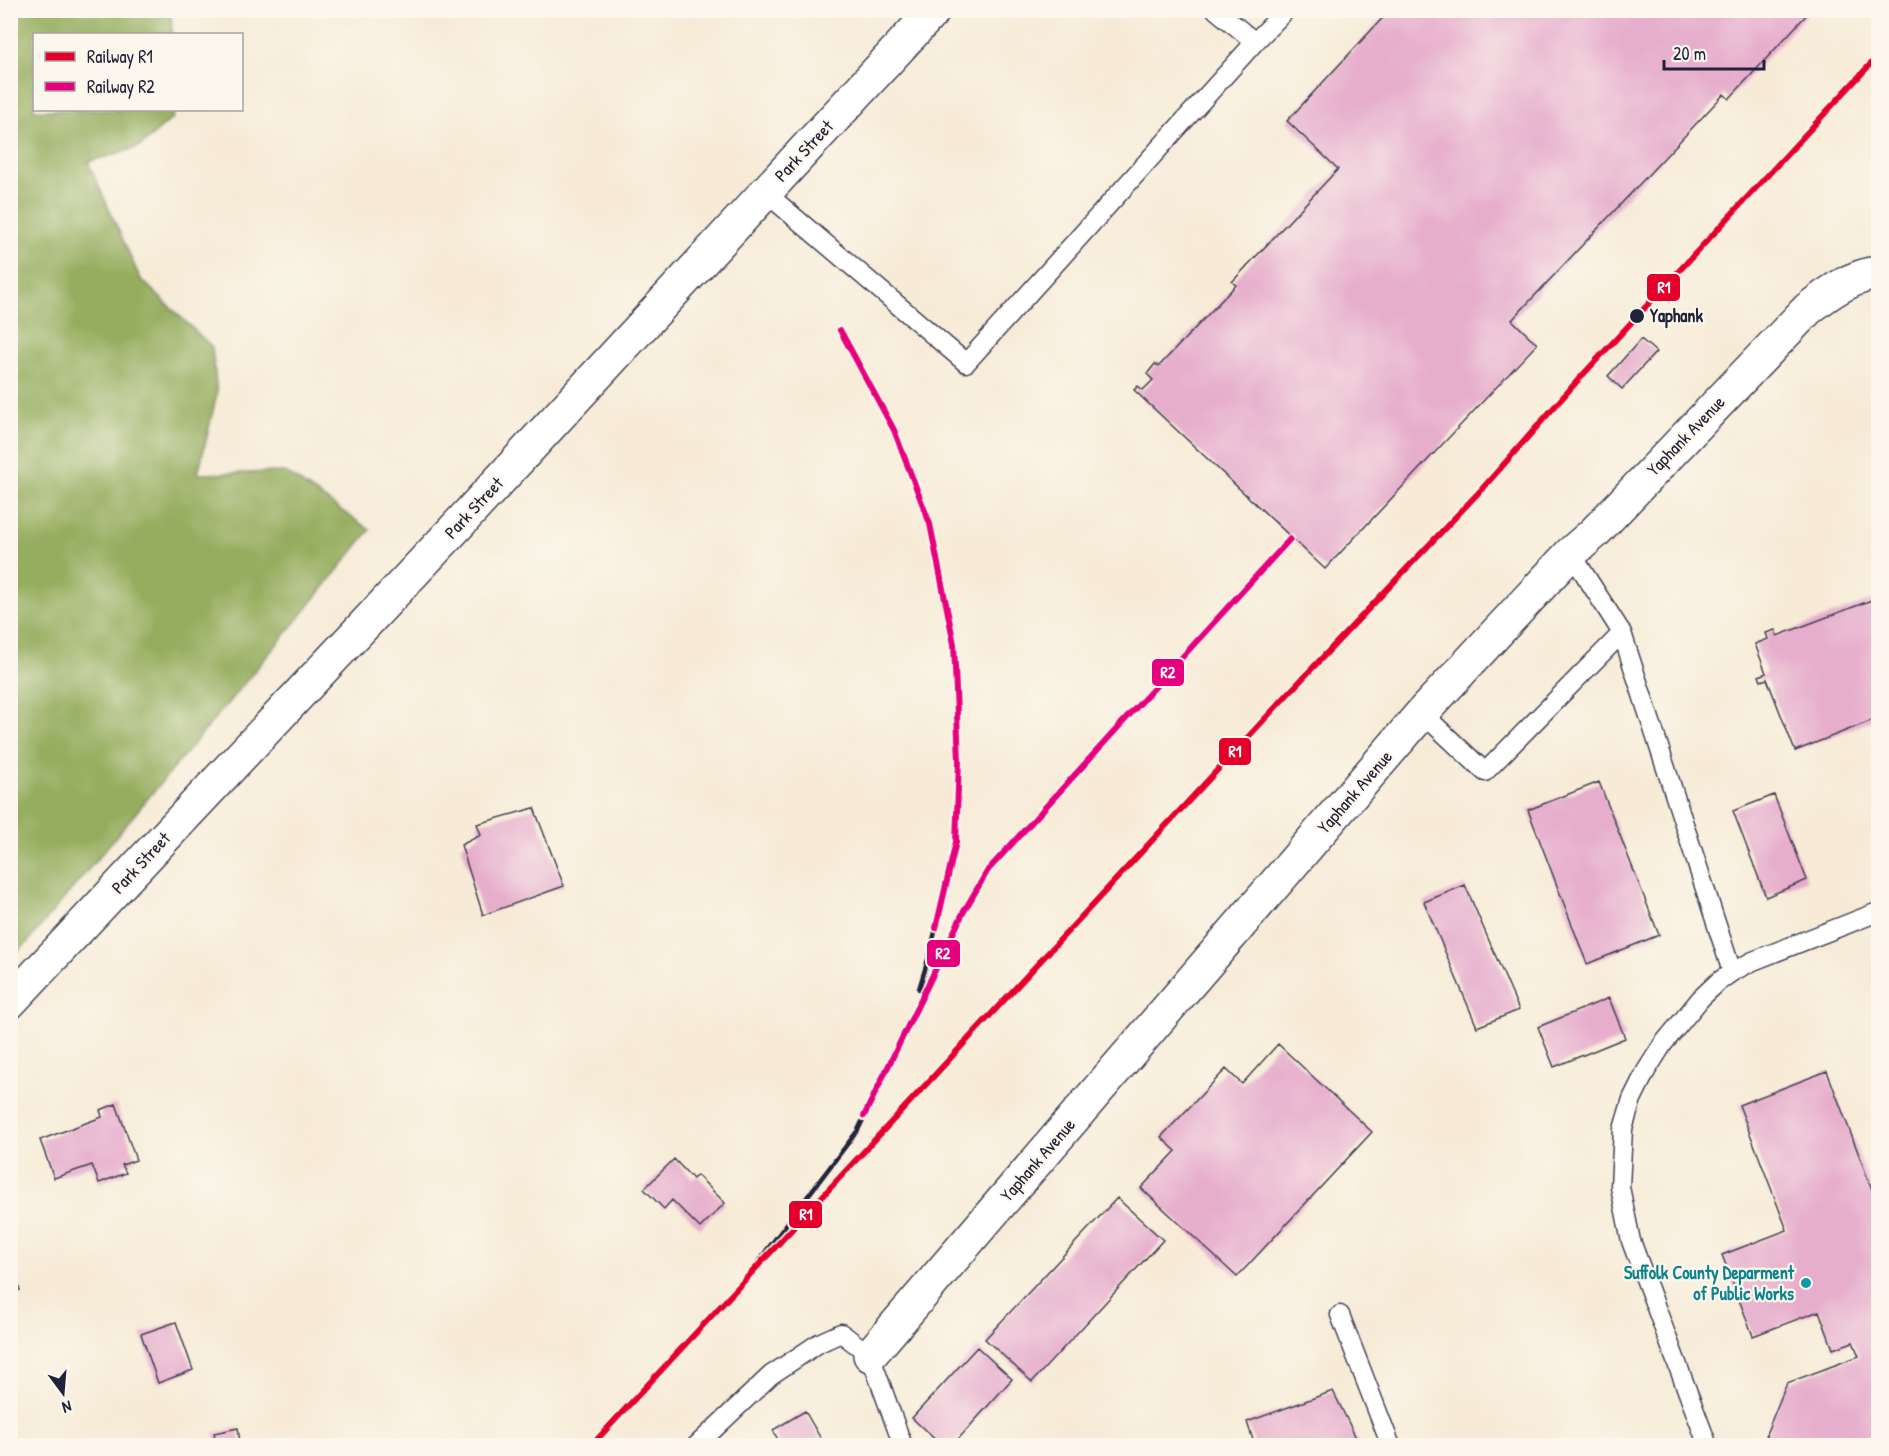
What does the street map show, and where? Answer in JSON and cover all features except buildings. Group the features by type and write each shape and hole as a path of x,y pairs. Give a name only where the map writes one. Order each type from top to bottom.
{"street":[{"name":"Park Street","path":"10,1002 460,523 934,10"},
{"name":"Yaphank Avenue","path":"870,1355 1422,713 1571,553 1594,533 1808,309 1826,295 1855,279 1878,273"}],"lane":[{"path":"1216,10 1255,42"},
{"path":"766,193 966,363 1286,10"},
{"path":"1571,553 1622,633 1732,972"},
{"path":"1422,713 1485,772 1622,633"},
{"path":"1708,1446 1631,1241 1620,1186 1620,1160 1623,1129 1632,1100 1663,1044 1718,982 1732,972 1804,940 1878,912"},
{"path":"1340,1315 1391,1446"},
{"path":"696,1446 771,1375 819,1343 841,1333 870,1355 903,1446"}],"green space":[{"path":"11,10 171,11 172,33 33,33 33,111 173,111 173,118 139,147 88,162 140,278 212,347 217,394 198,474 285,472 370,530 26,944 11,957"}],"railway":[{"path":"840,330 894,430 930,524 954,644 959,761 956,842 930,953 919,989"},
{"path":"744,1280 858,1130 963,913 988,870 1290,539"}],"rail line":[{"name":"R1","path":"591,1446 1286,696 1482,489 1579,379 1878,56"},
{"name":"R2","path":"840,330 894,430 930,524 954,644 959,761 956,842 936,928"},
{"name":"R2","path":"864,1116 963,913 988,870 1290,539"}],"place":[{"name":"Yaphank","path":"1637,316"},
{"name":"Suffolk County Deparment of Public Works","path":"1806,1283"}]}
